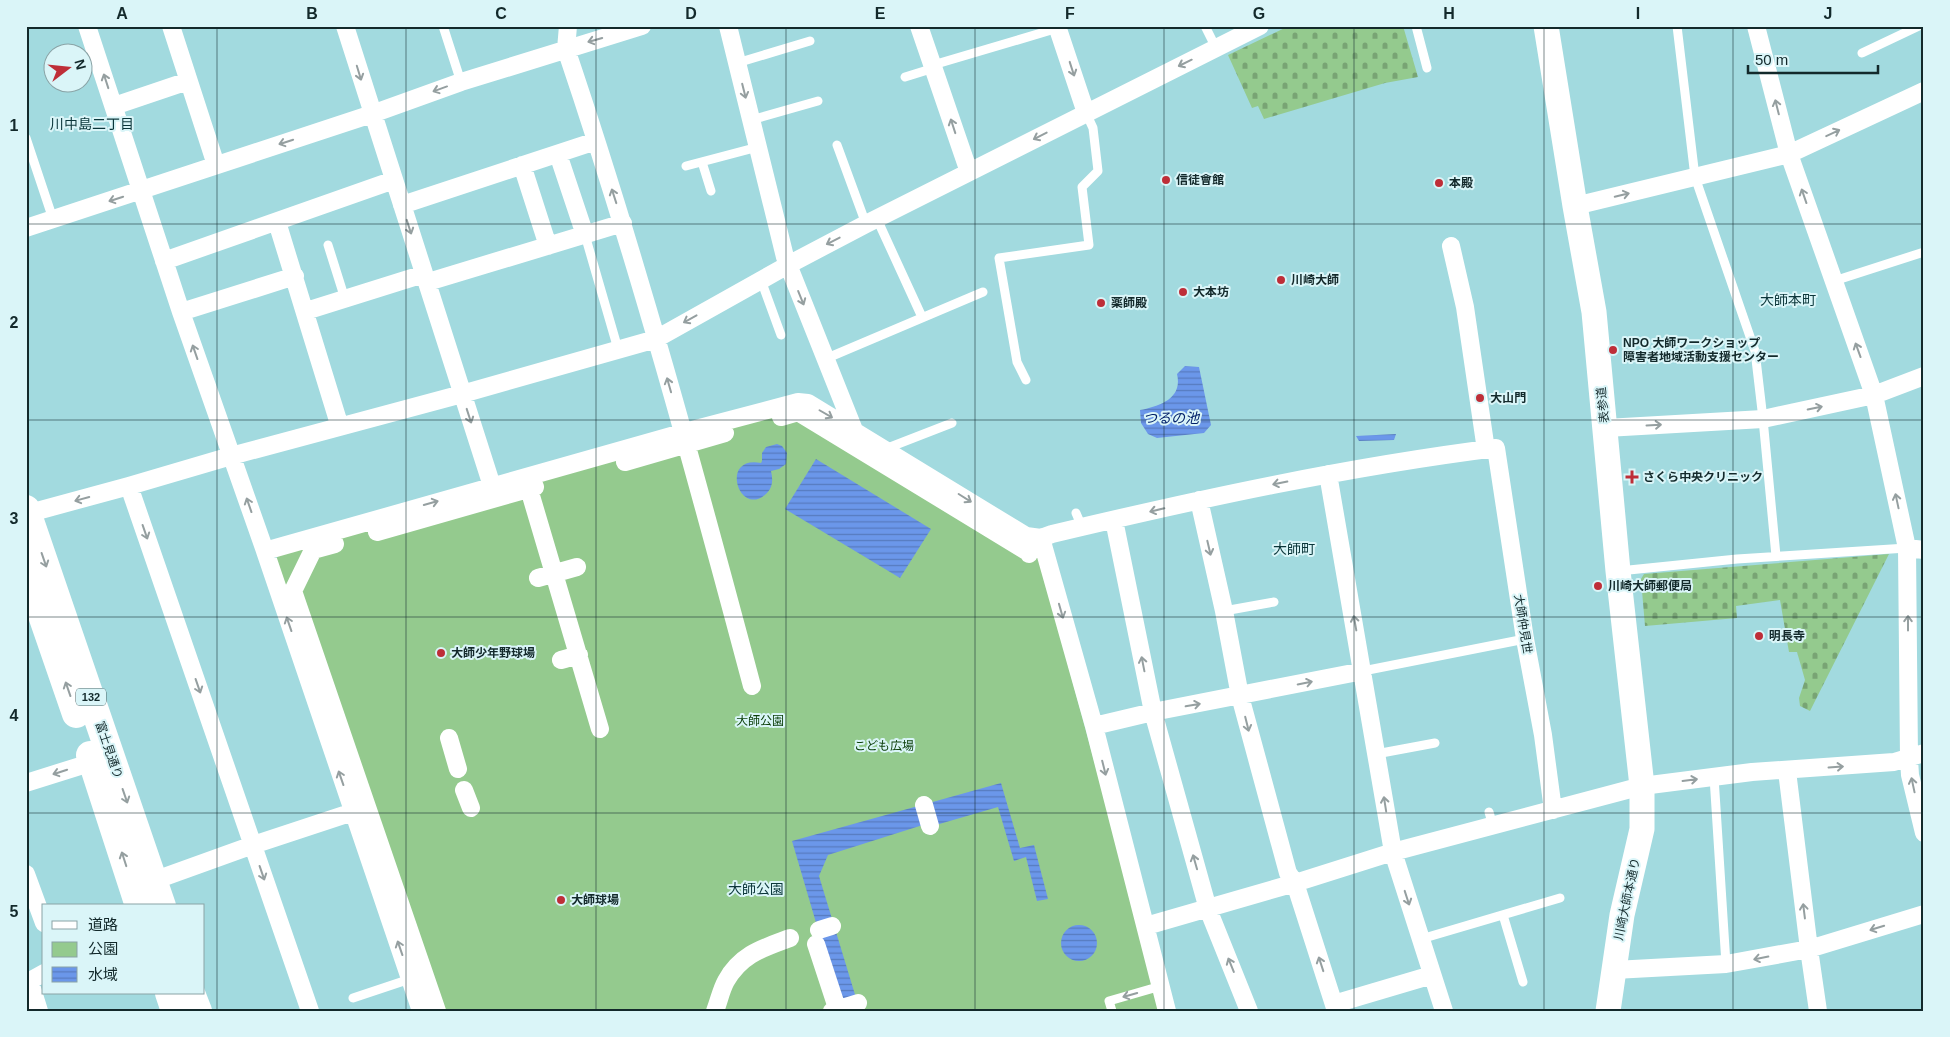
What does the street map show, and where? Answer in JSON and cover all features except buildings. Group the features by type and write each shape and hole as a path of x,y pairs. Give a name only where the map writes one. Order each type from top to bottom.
{"highway":[{"name":"富士見通り","path":"27,512 154,897"},
{"name":"富士見通り","path":"26,569 93,762 139,904"},
{"path":"169,994 175,1011"},
{"path":"192,994 198,1011"}],"street":[{"path":"87,26 181,312 265,551 421,1011"},
{"path":"171,26 216,165"},
{"path":"568,26 566,49 623,223 685,438 752,686"},
{"path":"26,228 372,114 461,82 642,26"},
{"path":"728,26 788,265 854,430"},
{"path":"919,26 969,172"},
{"path":"27,512 129,486 656,339 788,265 1260,26"},
{"name":"表参道","path":"1546,26 1594,312 1618,571 1642,786"},
{"path":"1756,26 1789,154 1874,396 1916,549 1916,756 1924,833"},
{"path":"1058,27 1086,113"},
{"path":"350,28 372,114 492,486"},
{"path":"114,106 188,81"},
{"path":"1575,206 1789,154 1924,91"},
{"path":"402,205 596,141"},
{"path":"558,154 585,235"},
{"path":"522,165 548,246"},
{"path":"164,260 278,222 394,180"},
{"path":"278,222 340,427"},
{"path":"306,311 548,246 623,223"},
{"path":"437,1011 294,592 313,550 529,489 798,402 808,403 854,430 1026,536 1041,538 1079,520 1114,520 1199,500 1328,474 1486,450 1464,307 1452,246"},
{"path":"181,312 295,276"},
{"path":"1606,428 1763,419 1874,396 1924,376"},
{"path":"265,551 492,486 798,412 1029,554"},
{"name":"大師仲見世","path":"1486,450 1496,448 1525,639 1543,735 1553,810"},
{"path":"1328,474 1393,852 1444,1011"},
{"path":"129,486 310,1011"},
{"path":"529,489 546,576 579,655 600,729"},
{"path":"1199,500 1224,611 1240,696 1288,873 1295,883 1335,1008 1432,975"},
{"path":"1114,520 1153,712 1208,909 1249,1011"},
{"path":"1041,538 1094,726 1166,1011"},
{"path":"546,576 577,566"},
{"path":"561,660 579,655"},
{"path":"1094,726 1153,712 1363,671"},
{"path":"449,738 458,769"},
{"path":"1146,926 1295,883 1491,819 1553,810 1642,786 1752,772 1894,762 1916,756"},
{"path":"26,783 93,762"},
{"path":"1787,770 1818,1011"},
{"name":"川崎大師本通り","path":"1608,1011 1622,915 1642,829 1642,786"},
{"path":"464,790 471,808"},
{"path":"924,805 930,826"},
{"path":"154,897 253,845 353,812"},
{"path":"26,874 42,918"},
{"path":"1614,970 1726,964 1809,949 1924,914"},
{"path":"822,933 836,1010 858,1003"},
{"path":"720,1009 725,982 738,964 755,950 790,938"},
{"path":"33,979 39,1011"}],"lane":[{"path":"443,26 461,82"},
{"path":"1205,26 1216,48"},
{"path":"1416,26 1427,68"},
{"path":"1677,26 1695,177 1755,351 1776,556"},
{"path":"1862,53 1919,26"},
{"path":"905,77 1058,27"},
{"path":"737,63 810,41"},
{"path":"751,120 818,101"},
{"path":"1026,380 1017,362 999,258 1089,245 1082,186 1098,171 1093,128 1086,113"},
{"path":"26,138 53,219"},
{"path":"837,145 871,222 922,318"},
{"path":"686,166 758,147"},
{"path":"702,162 711,191"},
{"path":"585,235 618,349"},
{"path":"328,245 345,299"},
{"path":"1834,281 1924,252"},
{"path":"761,280 780,335"},
{"path":"825,359 983,292"},
{"path":"885,449 952,423"},
{"path":"1618,571 1776,556 1916,549"},
{"path":"1224,611 1274,602"},
{"path":"1363,671 1525,639"},
{"path":"1376,754 1435,743"},
{"path":"1714,777 1726,964"},
{"path":"1420,939 1560,898"},
{"path":"1503,915 1523,982"},
{"path":"353,998 410,979"},
{"path":"1112,1011 1109,1001 1161,986"}],"green space":[{"path":"1289,26 1403,26 1418,77 1385,83 1264,119 1258,106 1252,108 1228,55"},
{"name":"大師公園","path":"804,407 1037,551 1136,915 1159,1011 429,1011 276,559 280,553"},
{"path":"1889,554 1810,711 1800,706 1799,698 1805,680 1797,652 1789,652 1780,600 1736,606 1737,618 1645,626 1641,579 1644,574"}],"water":[{"name":"つるの池","path":"1185,366 1199,367 1211,425 1204,433 1157,438 1148,434 1141,423 1140,410 1168,400 1176,390 1178,383 1177,374"},
{"path":"1396,434 1394,440 1359,441 1356,436"},
{"path":"777,444 782,446 787,453 786,464 779,469 771,471 772,483 767,493 757,499 749,499 742,493 738,485 737,476 740,468 748,463 761,463 762,453 766,447"},
{"path":"816,459 931,529 900,578 785,509"},
{"path":"1001,783 1020,848 1034,845 1048,899 1037,901 1026,857 1014,861 998,807 929,827 926,824 828,855 819,876 860,1011 842,1011 792,841"},
{"path":"1079,925 1086,926 1092,930 1096,936 1096,950 1092,956 1086,960 1079,961 1072,960 1066,956 1062,950 1061,943 1062,936 1066,930 1072,926"}],"place":[{"name":"信徒會館","path":"1166,180"},
{"name":"本殿","path":"1439,183"},
{"name":"川崎大師","path":"1281,280"},
{"name":"大本坊","path":"1183,292"},
{"name":"薬師殿","path":"1101,303"},
{"name":"NPO 大師ワークショップ 障害者地域活動支援センター","path":"1613,350"},
{"name":"大山門","path":"1480,398"},
{"name":"さくら中央クリニック","path":"1632,477"},
{"name":"川崎大師郵便局","path":"1598,586"},
{"name":"明長寺","path":"1759,636"},
{"name":"大師少年野球場","path":"441,653"},
{"name":"大師球場","path":"561,900"}],"district":[{"name":"川中島二丁目","path":"92,124"},
{"name":"大師本町","path":"1788,300"},
{"name":"大師町","path":"1294,549"},
{"name":"大師公園","path":"756,889"}],"park label":[{"name":"こども広場","path":"884,746"}]}
